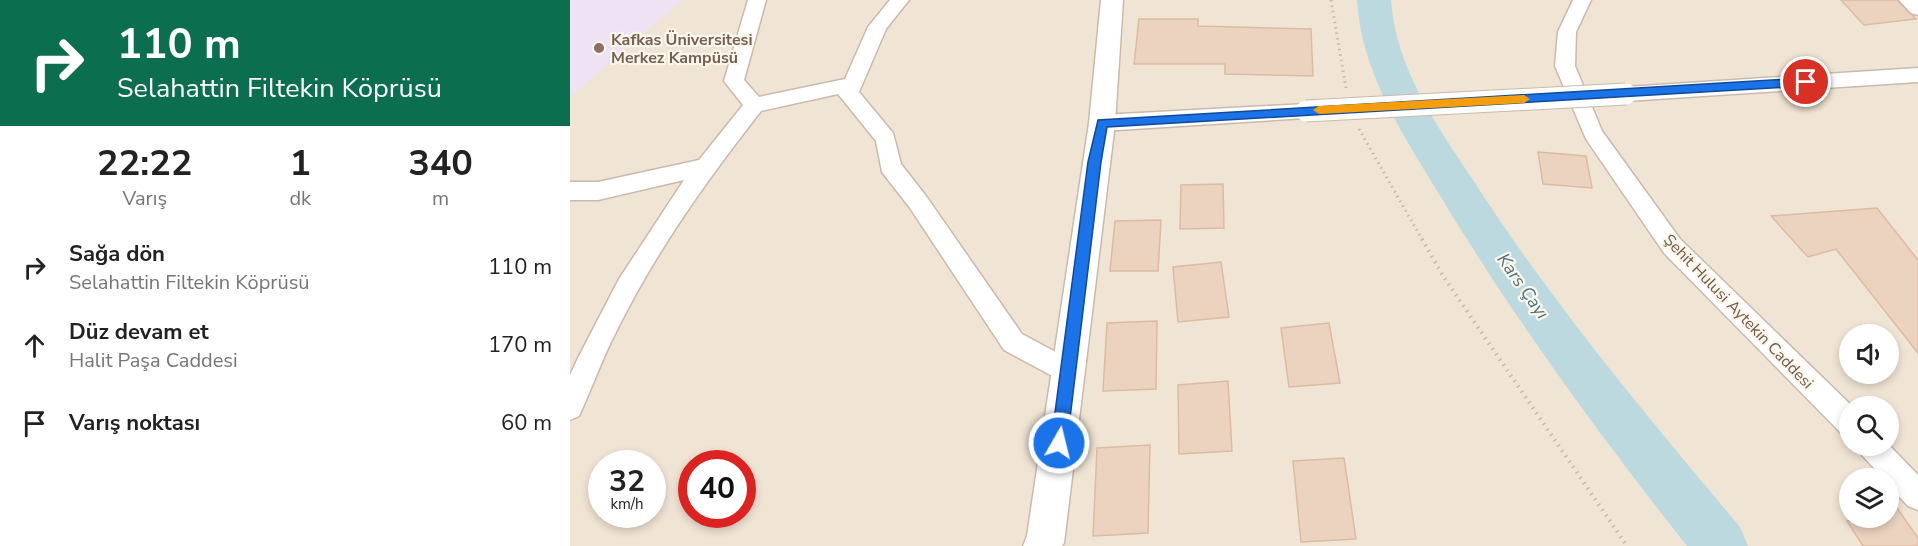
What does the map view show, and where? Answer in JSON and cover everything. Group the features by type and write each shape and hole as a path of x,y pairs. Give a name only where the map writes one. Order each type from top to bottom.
{"street":[{"path":"754,105 734,81 757,0"},
{"path":"849,93 877,27 900,0"},
{"path":"1044,545 1102,123 1112,0"},
{"name":"Şehit Hulusi Aytekin Caddesi","path":"1582,0 1567,32 1565,66 1593,134 1672,246 1839,412"},
{"path":"1908,0 1918,9"},
{"path":"1102,123 1626,94 1918,75"},
{"path":"570,407 579,362 702,168 754,105 843,86 886,139 890,166 918,202 1013,342 1069,372"},
{"path":"570,191 598,191 702,168"},
{"path":"1881,456 1918,496"}],"path":[{"path":"1331,0 1347,91"},
{"path":"1356,124 1443,276 1627,546"}],"shaded area":[{"path":"570,0 1918,0 1918,546 570,546"},
{"name":"Kafkas Üniversitesi Merkez Kampüsü","path":"570,0 682,0 570,97"}],"building":[{"path":"1841,0 1897,0 1916,19 1864,25"},
{"path":"1139,19 1198,19 1198,26 1311,29 1313,76 1225,74 1225,64 1134,64"},
{"path":"1538,152 1586,156 1592,188 1543,184"},
{"path":"1223,184 1224,228 1180,229 1181,185"},
{"path":"1877,208 1918,260 1918,353 1899,329 1899,324 1895,324 1836,249 1808,257 1771,216"},
{"path":"1161,220 1158,271 1110,271 1115,221"},
{"path":"1221,262 1229,317 1178,322 1173,267"},
{"path":"1157,321 1156,389 1103,391 1107,323"},
{"path":"1329,323 1340,383 1289,387 1281,328"},
{"path":"1228,381 1232,451 1179,454 1178,385"},
{"path":"1150,445 1148,533 1093,536 1097,448"},
{"path":"1344,458 1356,539 1301,542 1293,461"},
{"path":"1899,511 1918,538 1918,546 1863,546 1851,528 1899,528"}],"waterway":[{"name":"Kars Çayı","path":"1374,0 1375,22 1380,43 1396,84 1417,124 1471,213 1573,359 1721,546"}],"slow traffic":[{"path":"1319,110 1524,99"}],"place":[{"name":"Kafkas Üniversitesi Merkez Kampüsü","path":"599,48"}],"route":[{"path":"1059,443 1102,123 1806,82"}]}
